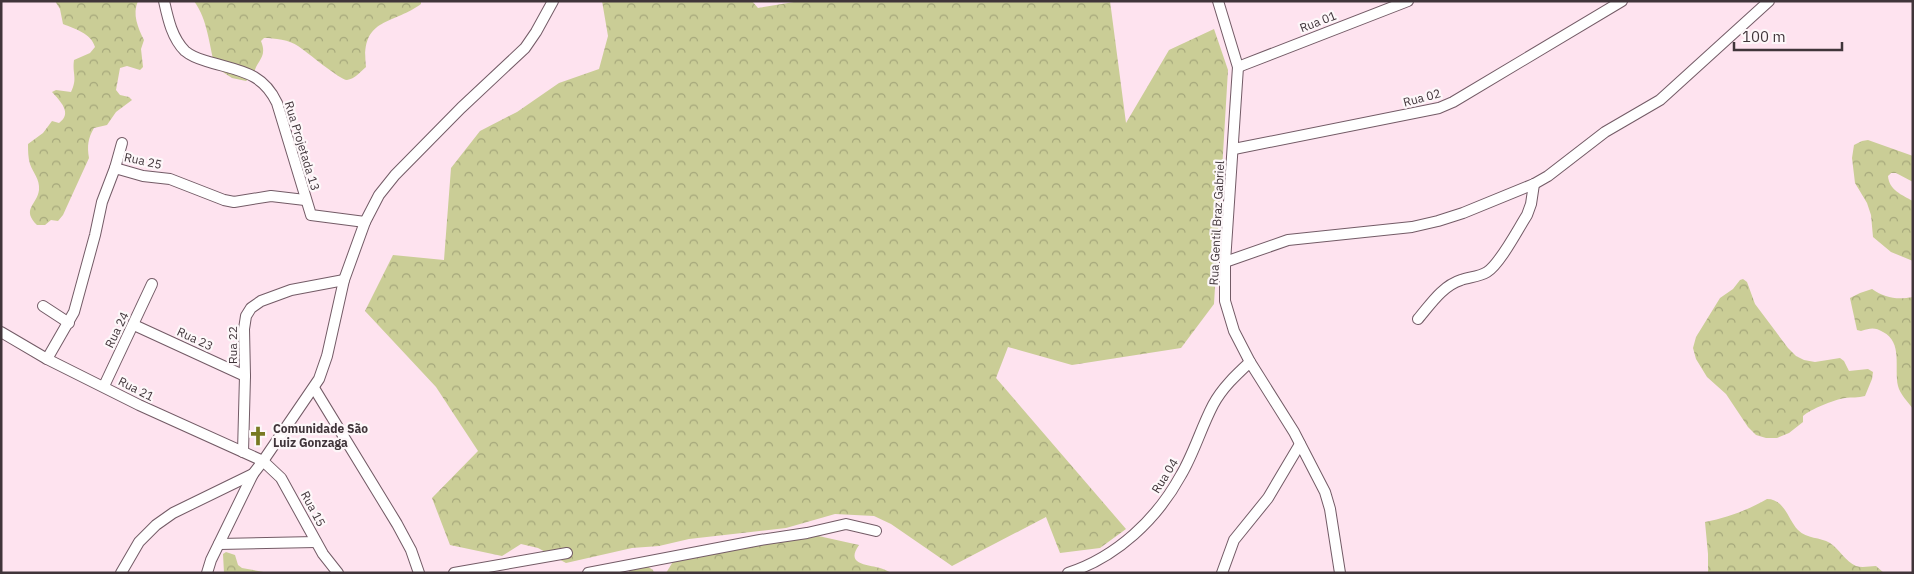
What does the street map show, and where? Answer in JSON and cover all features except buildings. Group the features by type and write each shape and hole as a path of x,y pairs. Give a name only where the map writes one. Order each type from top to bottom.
{"street":[{"name":"Rua Projetada 13","path":"164,1 169,24 186,52 198,58 253,76 264,82 272,93 277,103 309,213 313,216 365,222"},
{"path":"207,573 219,544 254,474 314,388 327,356 344,280 365,222 379,195 461,108 525,48 553,1"},
{"name":"Rua Gentil Braz Gabriel","path":"1218,1 1238,67 1234,103 1234,148 1225,262 1225,301 1229,319 1250,362 1300,444 1325,492 1330,509 1340,573"},
{"name":"Rua 01","path":"1238,67 1408,1"},
{"name":"Rua 02","path":"1234,148 1439,108 1453,102 1622,1"},
{"path":"1225,262 1288,240 1412,227 1438,222 1534,184 1548,176 1606,132 1660,100 1769,1"},
{"path":"115,168 122,143"},
{"name":"Rua 25","path":"47,359 74,312 84,282 104,194 115,168 143,176 170,179 234,202 271,196 305,200"},
{"path":"1418,319 1443,290 1461,280 1480,276 1490,269 1527,214 1531,204 1534,184"},
{"name":"Rua 22","path":"242,452 245,376 244,329 246,316 251,308 261,301 291,290 344,280"},
{"name":"Rua 24","path":"104,386 152,284"},
{"path":"43,306 69,323"},
{"name":"Rua 23","path":"134,325 245,376"},
{"name":"Rua 21","path":"1,332 47,359 139,405 263,461"},
{"name":"Rua 04","path":"1068,573 1102,557 1122,544 1143,526 1170,493 1182,474 1214,404 1229,382 1250,362"},
{"path":"314,388 401,530 419,573"},
{"path":"1222,573 1234,540 1268,498 1300,444"},
{"name":"Rua 15","path":"263,461 281,478 323,554 338,573"},
{"path":"121,573 139,542 156,525 173,513 254,474"},
{"path":"588,573 760,540 807,534 846,524 876,531"},
{"path":"219,544 316,542"},
{"path":"454,573 567,553"}],"green space":[{"path":"55,1 138,1 136,16 144,40 141,49 143,67 140,70 127,66 120,68 116,90 120,95 129,97 132,100 116,112 107,125 94,128 90,135 89,158 63,215 58,221 51,220 45,225 37,225 32,220 30,211 38,195 39,186 29,162 28,144 43,133 52,121 59,123 63,119 65,115 64,107 52,92 56,90 71,92 74,79 74,60 90,53 95,47 86,35 63,24 60,9"},
{"path":"194,1 421,1 421,4 373,31 368,39 365,51 366,67 352,78 343,79 291,42 264,38 261,41 263,47 262,55 254,74 246,81 232,78 215,67 205,24"},
{"path":"602,1 752,1 758,8 800,1 1110,1 1126,123 1169,50 1214,29 1228,70 1214,304 1181,348 1072,365 1008,347 996,378 1126,529 1100,548 1060,553 1046,517 952,566 891,524 874,516 835,514 786,528 689,539 659,546 632,548 566,563 538,548 521,544 502,556 450,545 432,498 478,451 436,387 365,311 393,255 444,260 451,168 480,131 517,112 559,83 599,69 608,36"},
{"path":"1868,140 1913,156 1913,182 1896,173 1891,173 1888,176 1893,188 1913,201 1913,261 1891,252 1873,237 1871,215 1867,203 1855,183 1852,158 1854,145"},
{"path":"1743,279 1747,282 1755,304 1796,356 1815,362 1840,358 1844,361 1849,371 1868,369 1873,372 1865,396 1840,399 1817,408 1803,416 1803,422 1789,433 1777,438 1766,438 1756,435 1748,427 1726,394 1707,377 1696,359 1693,348 1696,337 1720,298"},
{"path":"1872,289 1891,298 1913,297 1913,409 1902,395 1898,386 1895,349 1889,336 1875,329 1857,330 1850,298"},
{"path":"1767,499 1778,502 1802,533 1830,543 1849,562 1856,566 1876,566 1884,573 1708,573 1705,522 1737,513"},
{"path":"805,533 859,545 855,552 856,560 891,573 666,573 674,560"},
{"path":"226,552 235,555 238,565 242,568 269,573 224,573 223,554"},
{"path":"644,564 653,570 654,573 628,573 632,568"}],"place":[{"name":"Comunidade São Luiz Gonzaga","path":"258,436"}]}
